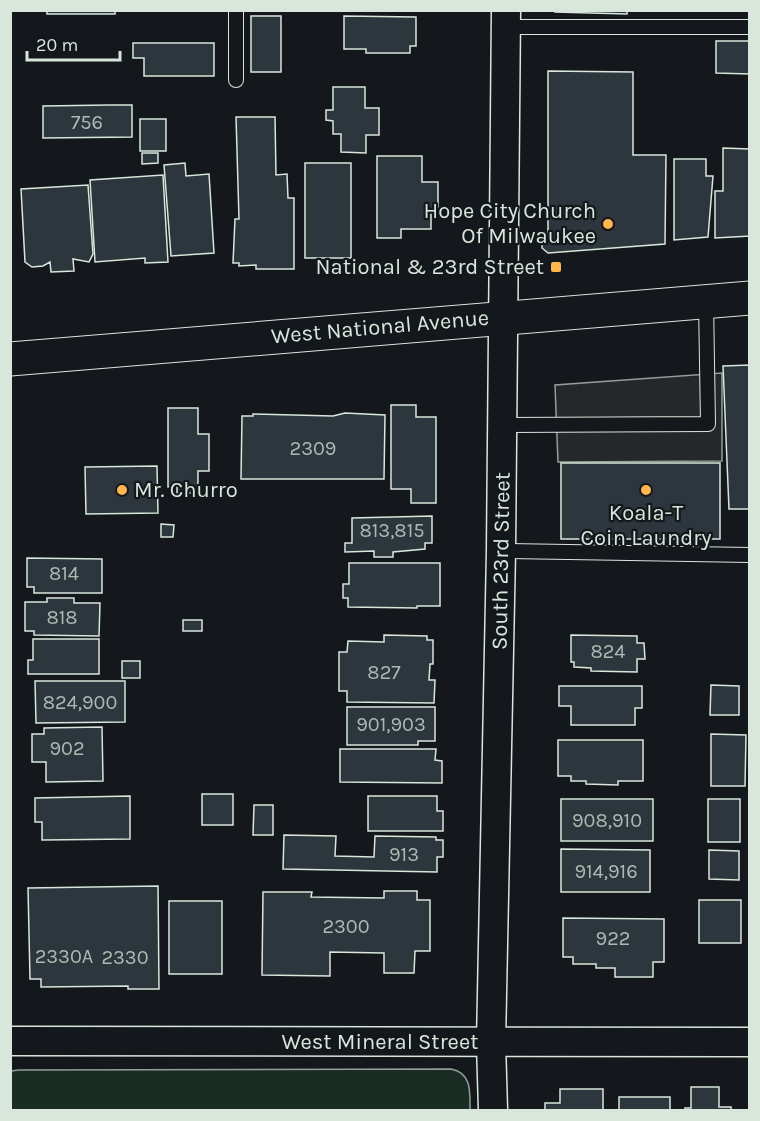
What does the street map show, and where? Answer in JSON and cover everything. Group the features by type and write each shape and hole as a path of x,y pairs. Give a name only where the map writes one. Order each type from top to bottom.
{"main road":[{"name":"West National Avenue","path":"10,359 750,298"}],"street":[{"name":"South 23rd Street","path":"493,1110 492,1043 503,425 506,19"},
{"name":"West Mineral Street","path":"10,1041 750,1042"}],"lane":[{"path":"236,10 236,80"},
{"path":"506,19 750,27"},
{"path":"503,425 708,424 706,301"},
{"path":"501,551 750,555"}],"green space":[{"path":"451,1069 458,1071 466,1079 470,1090 470,1110 11,1110 11,1071 19,1070"}],"shaded area":[{"path":"722,373 722,461 558,462 555,385"}],"building":[{"path":"47,10 115,10 115,14 47,14"},
{"path":"555,10 627,10 627,14 555,12"},
{"path":"251,16 281,16 281,72 251,72"},
{"path":"344,16 416,17 416,46 410,46 410,53 366,53 366,49 344,49"},
{"path":"716,41 750,41 750,74 716,73"},
{"path":"133,43 214,43 214,76 144,76 144,58 133,58"},
{"path":"548,71 633,72 633,155 666,155 665,244 548,253 542,248 542,242 548,236"},
{"path":"333,87 365,87 365,108 379,108 379,135 366,135 366,153 341,152 341,134 333,134 333,121 326,120 326,110 333,110"},
{"path":"132,105 132,137 43,138 43,106"},
{"path":"236,117 275,117 276,175 287,174 288,198 294,198 294,269 256,269 256,265 239,266 239,263 233,263 235,219 239,219"},
{"path":"140,119 166,119 166,151 140,151"},
{"path":"723,148 750,149 750,236 715,238 715,191 723,191"},
{"path":"142,153 158,153 158,163 142,164"},
{"path":"377,156 422,156 422,182 438,182 438,211 431,211 431,229 401,229 401,238 377,238"},
{"path":"674,159 706,159 706,176 713,176 708,237 674,240"},
{"path":"185,163 186,176 209,174 214,253 171,256 164,165"},
{"path":"305,163 351,163 351,258 305,258"},
{"path":"163,175 168,262 145,263 145,258 95,262 90,180"},
{"path":"88,185 93,254 89,262 73,259 74,271 51,272 50,262 43,266 32,267 25,262 21,189"},
{"path":"750,365 750,509 729,509 723,366"},
{"path":"391,405 416,405 416,417 436,417 436,503 411,503 411,489 391,489"},
{"path":"168,408 198,408 198,434 209,434 209,471 198,471 198,493 177,493 177,486 168,487"},
{"path":"345,413 385,415 384,479 241,479 242,416 253,416 253,414 333,416"},
{"path":"561,463 720,463 720,539 561,539"},
{"name":"Mr. Churro","path":"157,466 158,513 86,514 85,467"},
{"path":"432,516 432,543 425,543 425,549 393,552 393,557 374,557 374,551 345,552 345,543 352,543 352,518"},
{"path":"161,524 174,525 173,537 161,537"},
{"path":"27,558 102,559 102,593 34,593 34,587 27,587"},
{"path":"349,563 440,563 440,606 348,607 348,598 343,598 343,584 349,584"},
{"path":"47,598 74,598 74,603 100,603 99,636 34,635 34,631 25,631 25,602 47,602"},
{"path":"183,620 202,620 202,631 183,631"},
{"path":"384,635 427,636 427,640 433,640 433,664 430,664 429,680 435,680 434,703 347,702 347,691 339,691 339,652 347,652 348,641 384,642"},
{"path":"571,635 637,636 637,643 644,643 645,659 637,659 637,672 591,671 591,668 574,667 574,662 571,662"},
{"path":"33,639 99,639 99,674 28,674 28,660 33,660"},
{"path":"122,661 140,661 140,678 122,678"},
{"path":"35,681 125,681 125,722 36,723"},
{"path":"711,685 739,686 739,715 710,715"},
{"path":"559,686 642,686 642,708 635,708 635,725 571,725 571,706 559,706"},
{"path":"347,707 435,707 435,741 418,741 418,745 347,745"},
{"path":"102,727 103,781 46,782 46,762 32,762 32,734 44,734 44,728"},
{"path":"711,734 746,735 745,786 711,786"},
{"path":"558,740 643,740 643,781 618,781 618,785 586,784 586,781 571,781 571,776 558,776"},
{"path":"340,749 436,749 435,760 442,761 442,783 340,782"},
{"path":"202,794 233,794 233,825 202,825"},
{"path":"130,796 130,839 42,840 42,822 35,822 35,798"},
{"path":"368,796 437,796 437,811 443,811 443,831 368,831"},
{"path":"561,799 653,799 653,841 561,841"},
{"path":"708,799 740,799 740,842 708,842"},
{"path":"254,805 273,805 273,835 253,835"},
{"path":"284,835 336,836 335,856 374,857 375,836 436,837 436,840 443,840 443,857 437,857 437,872 283,869"},
{"path":"561,849 650,850 650,892 561,892"},
{"path":"709,850 739,851 739,880 709,879"},
{"path":"158,886 159,989 128,989 128,986 41,987 41,979 30,979 28,888"},
{"path":"384,891 417,891 417,900 430,900 430,951 415,951 414,973 384,973 384,953 330,952 330,976 262,975 263,892 312,892 311,897 384,898"},
{"path":"699,900 741,900 741,943 699,943"},
{"path":"169,901 222,901 222,974 169,974"},
{"path":"563,918 664,919 664,962 653,962 653,977 615,977 615,968 596,968 596,964 573,964 573,957 563,957"},
{"path":"691,1087 719,1087 719,1107 731,1107 731,1110 685,1110 685,1108 691,1108"},
{"path":"560,1089 603,1089 603,1110 545,1110 545,1103 560,1103"},
{"path":"619,1097 670,1097 670,1110 619,1110"}],"place":[{"name":"Hope City Church Of Milwaukee","path":"608,224"},
{"name":"National & 23rd Street","path":"556,267"},
{"name":"Mr. Churro","path":"122,490"},
{"name":"Koala-T Coin Laundry","path":"646,490"}]}
